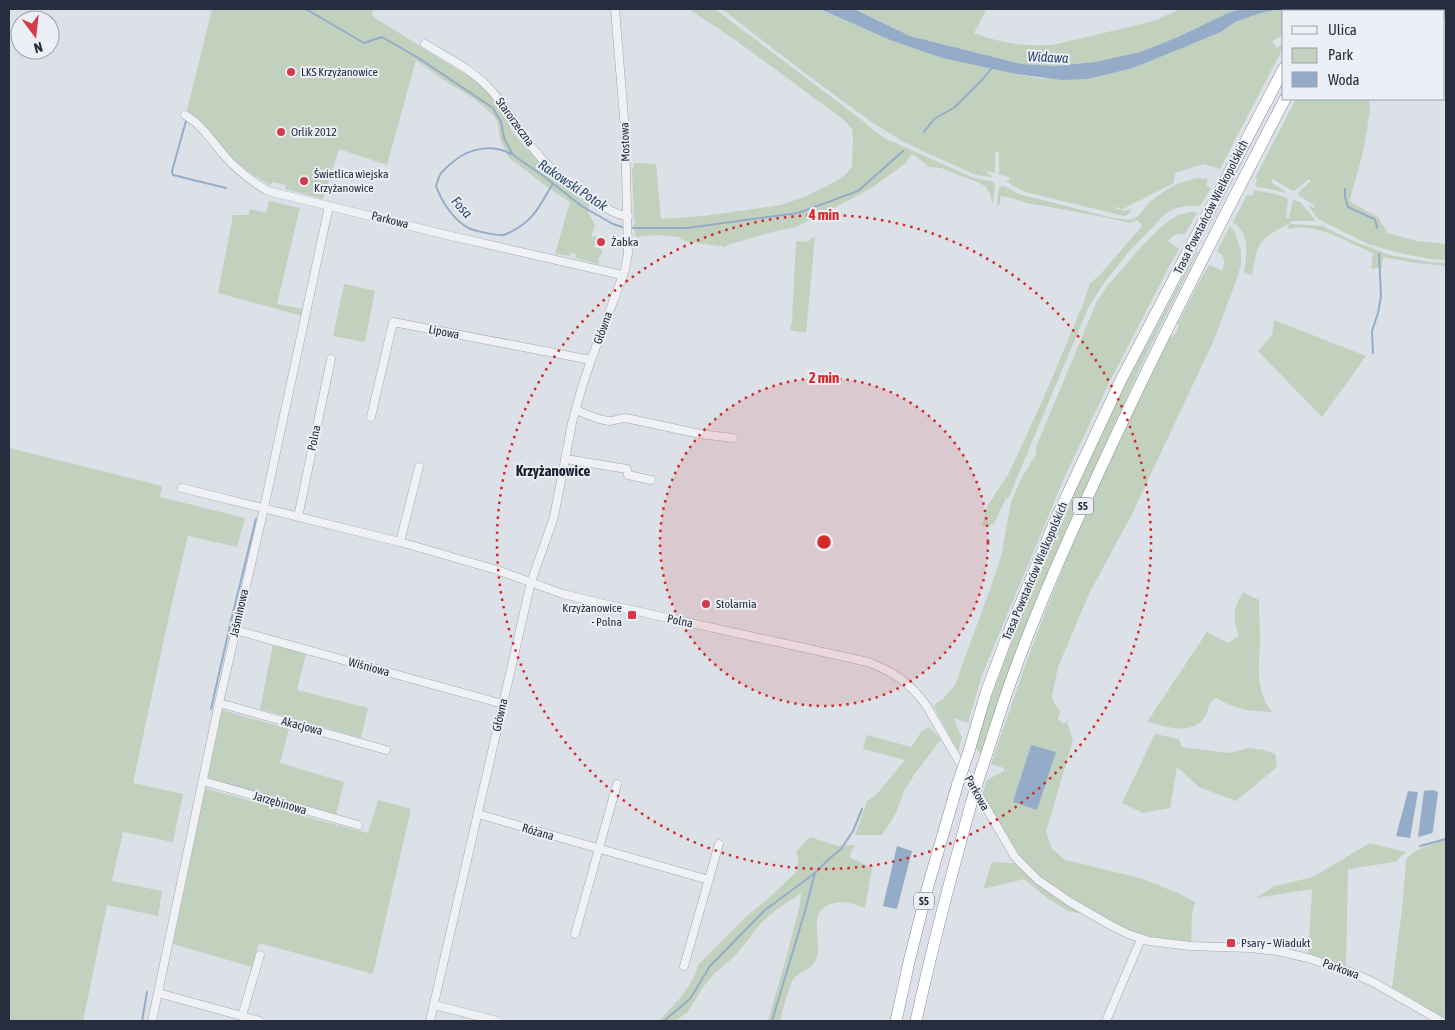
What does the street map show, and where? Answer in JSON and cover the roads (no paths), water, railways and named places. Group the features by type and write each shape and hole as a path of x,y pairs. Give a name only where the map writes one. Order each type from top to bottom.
{"highway":[{"name":"Trasa Powstańców Wielkopolskich","path":"896,1021 926,895 958,783 986,693 1008,634 1056,519 1121,380 1282,72"},
{"name":"Trasa Powstańców Wielkopolskich","path":"916,1021 946,894 971,804 1007,691 1039,610 1072,530 1138,388 1284,100"}],"street":[{"name":"Mostowa","path":"615,9 625,130 628,220 628,253 622,275"},
{"name":"Starorzeczna","path":"425,44 486,85 509,112 527,140 571,186 628,220"},
{"name":"Parkowa","path":"185,115 205,132 227,158 251,181 268,192 622,275"},
{"name":"Jaśminowa","path":"152,1021 219,703 264,508 329,206"},
{"name":"Główna","path":"430,1021 531,582 554,517 576,410 591,360 622,275"},
{"name":"Lipowa","path":"371,417 393,322 591,360"},
{"name":"Polna","path":"298,516 331,360"},
{"path":"576,410 607,421 626,418 700,434 733,438"},
{"path":"566,459 626,469 628,475 651,480"},
{"path":"400,542 419,467"},
{"name":"Polna","path":"182,488 400,542 497,570 563,594 868,662 892,672 910,685 940,727"},
{"name":"Wiśniowa","path":"235,630 503,704"},
{"name":"Akacjowa","path":"219,703 386,750"},
{"name":"Parkowa","path":"940,727 1008,846 1022,866 1038,880 1070,902 1112,926 1141,939 1179,945 1278,951 1350,972 1373,982 1441,1021"},
{"name":"Jarzębinowa","path":"203,781 358,825"},
{"path":"575,934 617,784"},
{"name":"Różana","path":"478,814 709,880"},
{"path":"684,966 719,844"},
{"path":"1106,1021 1141,939"},
{"path":"242,1016 260,955"},
{"path":"158,993 260,1021"},
{"path":"434,1005 497,1021"}],"water":[{"path":"820,9 854,9 910,36 1022,64 1055,66 1095,62 1140,52 1178,37 1230,12 1241,9 1281,9 1261,13 1235,22 1221,32 1133,68 1087,79 1062,80 1016,74 942,58 890,40"},
{"path":"1331,9 1446,9 1446,19 1445,10"},
{"path":"1031,745 1056,752 1037,810 1013,802"},
{"path":"1433,790 1438,792 1433,831 1418,837 1424,791"},
{"path":"1408,791 1418,792 1410,838 1396,836"},
{"path":"897,846 912,851 897,909 883,906"}],"waterway":[{"name":"Rakowski Potok","path":"306,9 364,43 382,37 420,59 493,108 501,122 504,138 513,155 583,207 613,224 625,228"},
{"name":"Rakowski Potok","path":"924,132 934,119 955,107 991,69"},
{"path":"186,121 172,171 173,175 226,188"},
{"name":"Fosa","path":"513,155 498,149 475,150 461,156 441,173 436,186 438,192 451,213 465,226 495,235 509,233 533,216 553,184"},
{"name":"Rakowski Potok","path":"630,228 687,228 798,213 858,191 903,151"},
{"path":"1345,189 1348,207 1374,219 1377,228"},
{"path":"1373,353 1372,331 1381,296 1379,254"},
{"path":"211,709 256,519"},
{"path":"664,1021 690,999 710,966 765,910 815,873 841,849 853,831 862,809"},
{"path":"1420,846 1446,839"},
{"path":"772,1021 815,873"},
{"path":"142,1021 147,992"}],"place":[{"name":"LKS Krzyżanowice","path":"291,72"},
{"name":"Orlik 2012","path":"281,132"},
{"name":"Świetlica wiejska Krzyżanowice","path":"304,181"},
{"name":"Żabka","path":"601,242"},
{"name":"Stolarnia","path":"706,604"},
{"name":"Krzyżanowice - Polna","path":"632,615"},
{"name":"Psary – Wiadukt","path":"1231,943"}],"district":[{"name":"Krzyżanowice","path":"553,470"}],"water label":[{"name":"Widawa","path":"1048,57"}]}
